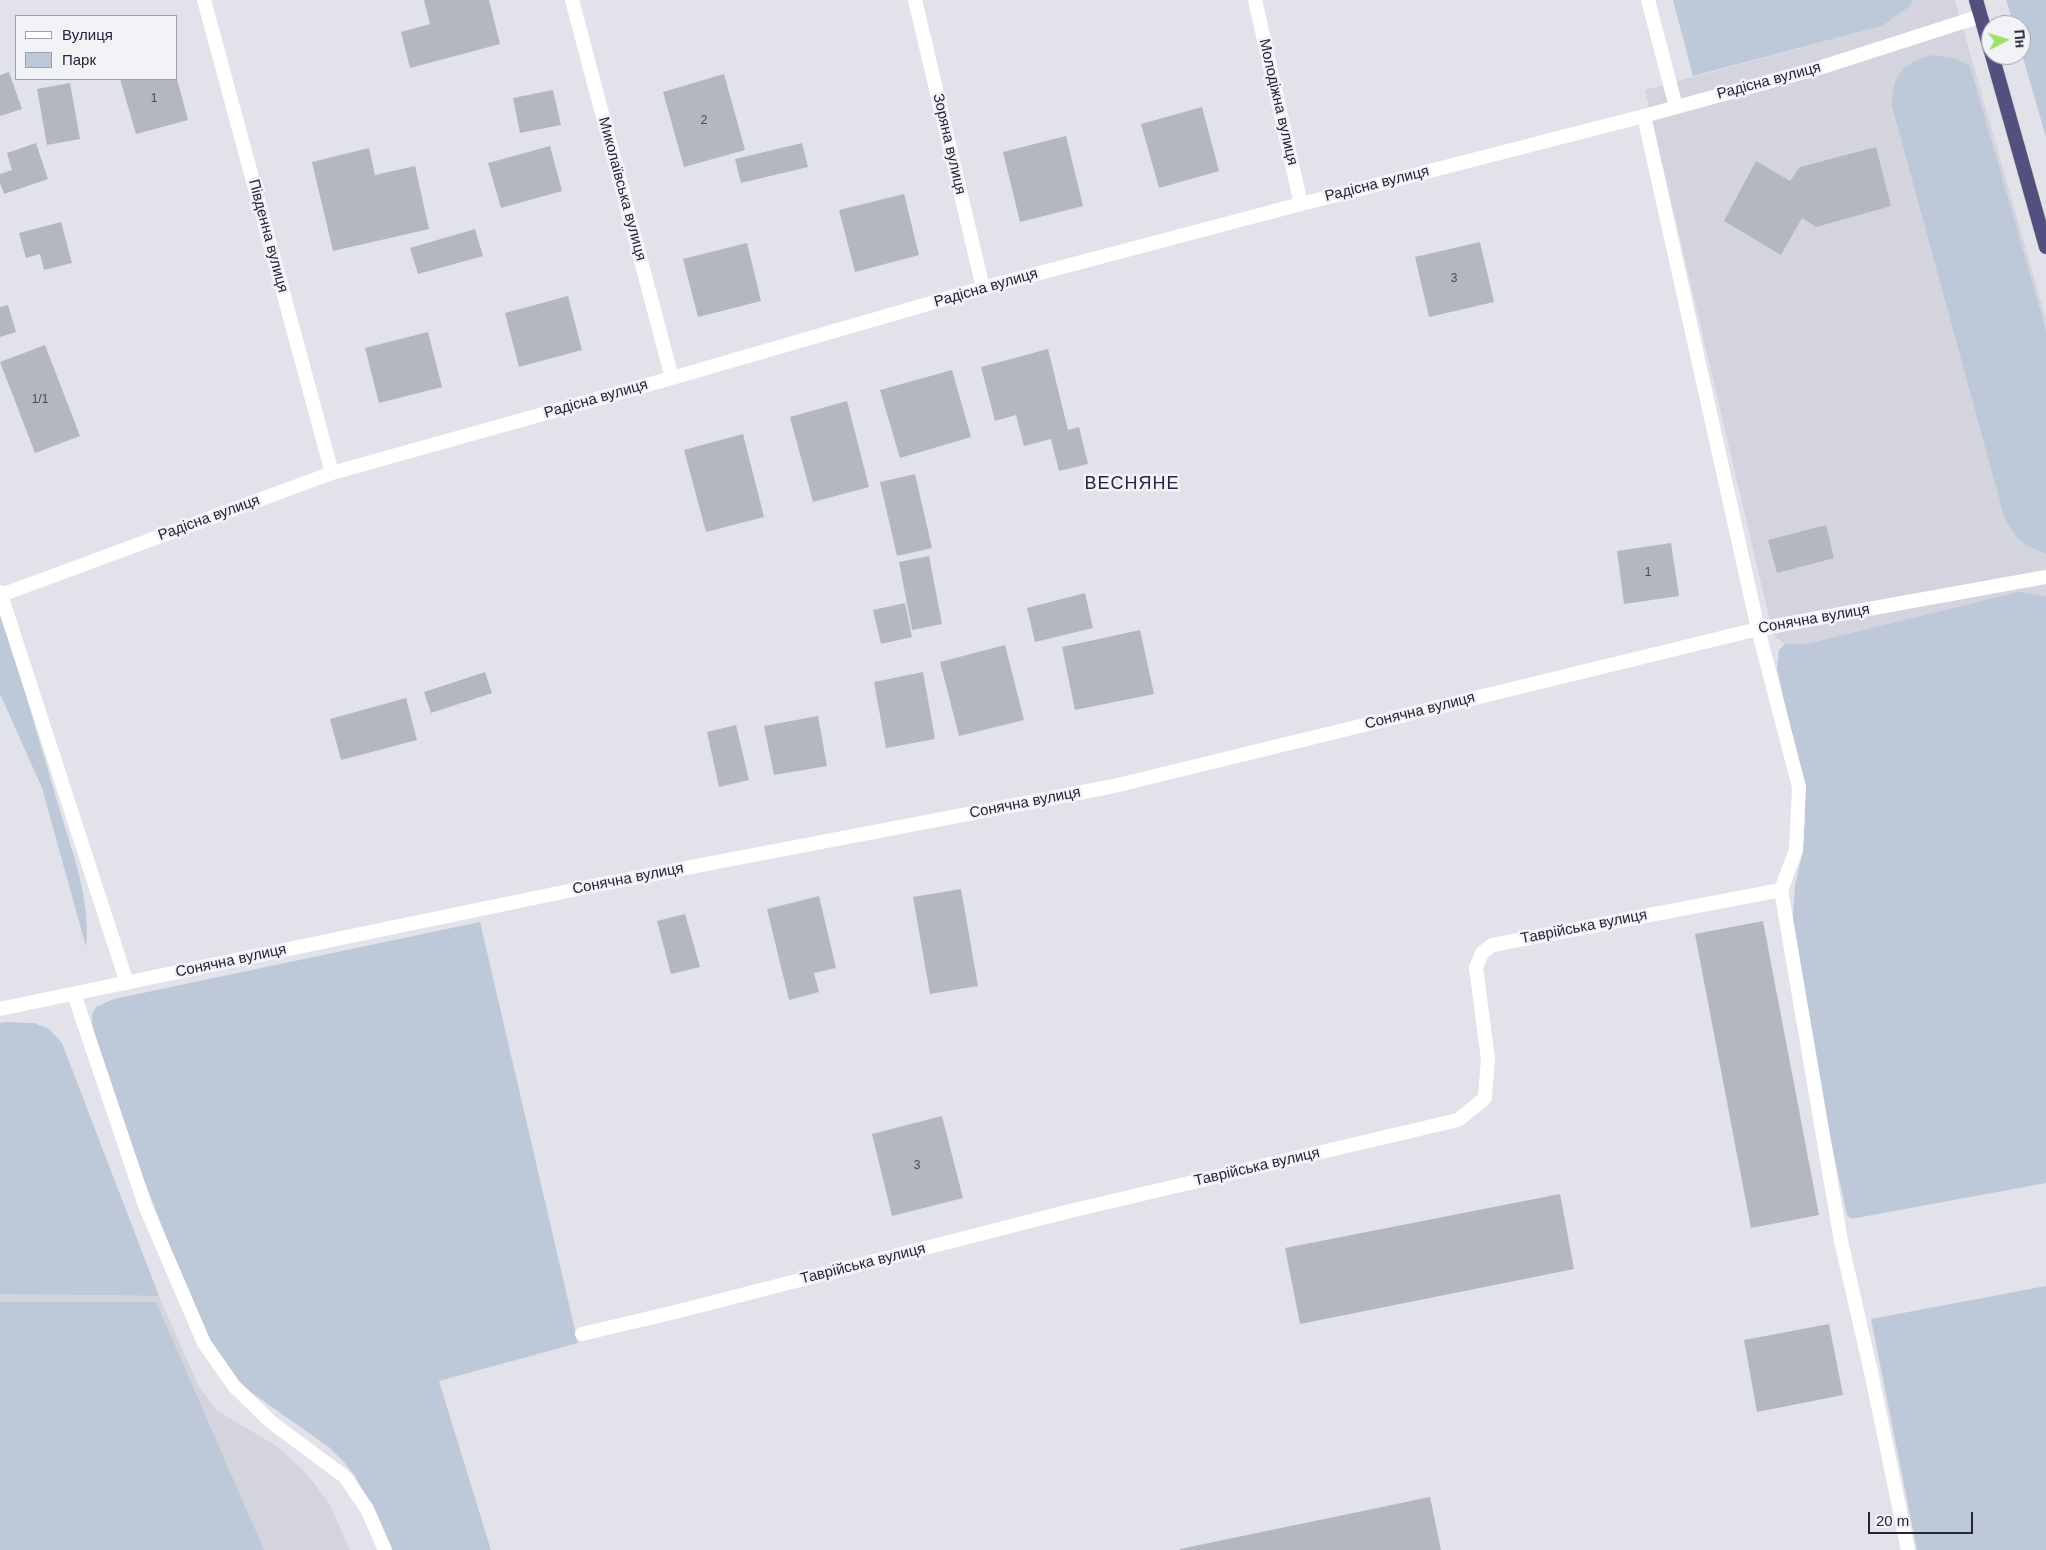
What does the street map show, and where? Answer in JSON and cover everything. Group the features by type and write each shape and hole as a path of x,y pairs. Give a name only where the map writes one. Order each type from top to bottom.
{"highway":[{"path":"1976,0 1981,16"},
{"path":"1994,65 2046,247"}],"street":[{"name":"Південна вулиця","path":"204,0 332,473"},
{"name":"Миколаївська вулиця","path":"572,0 672,378"},
{"name":"Зоряна вулиця","path":"916,0 983,288"},
{"name":"Молодіжна вулиця","path":"1255,0 1301,204"},
{"path":"1648,0 1676,107"},
{"name":"Радісна вулиця","path":"1,594 332,473 672,378 983,288 1644,116 1820,68 1981,16"},
{"path":"1644,116 1758,629 1799,787 1796,850 1781,890 1841,1241 1871,1372 1908,1550"},
{"name":"Сонячна вулиця","path":"0,1009 597,885 1114,786 1758,629 2046,577"},
{"path":"1,594 126,983"},
{"name":"Таврійська вулиця","path":"582,1334 1070,1211 1458,1120 1485,1098 1488,1059 1476,968 1482,953 1492,946 1781,890"},
{"path":"74,994 146,1208 204,1343 234,1386 271,1422 344,1477 367,1509 385,1550"}],"shaded area":[{"path":"1913,0 1955,0 2046,319 2046,596 2019,593 1806,644 1785,644 1775,637 1769,617 1645,90 1882,26 1910,6"},
{"path":"0,1294 159,1296 198,1385 216,1410 278,1447 307,1474 329,1503 350,1550 0,1550"}],"green space":[{"path":"1673,0 1913,0 1910,6 1882,26 1693,76"},
{"path":"2006,0 2046,0 2046,137 2025,65 2031,65 2031,15 2011,15"},
{"path":"1934,55 1957,59 1970,66 2046,331 2046,554 2020,541 2004,516 1892,106 1894,86 1901,71 1914,61"},
{"path":"2019,592 2046,596 2046,1183 1851,1219 1847,1215 1799,994 1792,933 1795,885 1803,851 1805,817 1803,787 1777,668 1779,650 1785,644 1806,644"},
{"path":"0,615 78,870 86,909 86,947 42,788 0,694"},
{"path":"480,922 578,1343 439,1381 491,1550 386,1550 368,1501 355,1476 344,1462 330,1448 238,1383 208,1346 108,1086 93,1037 92,1014 96,1007 114,999"},
{"path":"0,1023 34,1023 49,1029 62,1043 159,1296 0,1294"},
{"path":"2046,1286 2046,1550 1917,1550 1871,1319"},
{"path":"0,1302 156,1302 264,1550 0,1550"}],"building":[{"path":"424,0 489,0 500,44 410,68 401,32 430,24"},
{"path":"9,72 22,109 0,116 0,75"},
{"path":"724,74 745,150 684,167 663,92"},
{"path":"120,80 177,80 188,120 136,134"},
{"path":"70,83 80,139 47,145 37,89"},
{"path":"553,90 561,125 520,133 513,98"},
{"path":"1202,107 1219,171 1159,188 1141,124"},
{"path":"1066,136 1083,206 1020,222 1003,152"},
{"path":"36,143 48,179 4,194 0,183 0,174 12,170 7,153"},
{"path":"802,143 808,167 741,183 735,159"},
{"path":"550,146 562,191 501,208 488,163"},
{"path":"1876,147 1891,206 1816,227 1802,218 1781,255 1724,221 1756,161 1790,181 1800,167"},
{"path":"369,148 375,175 415,166 429,229 333,251 312,162"},
{"path":"904,194 919,255 855,272 839,210"},
{"path":"61,222 72,263 44,270 40,254 26,258 19,233"},
{"path":"475,229 483,256 418,274 410,248"},
{"path":"1480,242 1494,302 1429,317 1415,257"},
{"path":"747,243 761,301 698,317 683,259"},
{"path":"568,296 582,350 519,367 505,313"},
{"path":"8,305 16,332 0,337 0,307"},
{"path":"428,332 442,387 379,403 365,348"},
{"path":"45,345 80,436 35,453 0,362"},
{"path":"1048,349 1068,430 1079,427 1088,464 1059,471 1051,439 1024,446 1016,415 995,421 981,367"},
{"path":"952,370 971,437 900,458 880,390"},
{"path":"847,401 869,487 813,502 790,417"},
{"path":"743,434 764,517 706,532 684,450"},
{"path":"915,474 932,548 897,556 880,482"},
{"path":"1826,525 1834,558 1777,573 1768,540"},
{"path":"1671,543 1679,596 1624,604 1617,551"},
{"path":"929,556 942,624 912,630 899,562"},
{"path":"1085,593 1093,628 1035,642 1027,608"},
{"path":"905,603 912,637 881,644 873,610"},
{"path":"1140,630 1154,694 1075,710 1062,647"},
{"path":"1005,645 1024,720 959,736 940,662"},
{"path":"485,672 492,693 431,713 424,692"},
{"path":"923,672 935,739 886,748 874,682"},
{"path":"406,698 417,740 341,760 330,719"},
{"path":"818,716 827,766 774,775 764,726"},
{"path":"736,725 749,780 719,787 707,732"},
{"path":"961,889 978,986 930,994 913,897"},
{"path":"819,896 836,968 814,973 819,992 789,1000 767,909"},
{"path":"685,914 700,967 671,974 657,921"},
{"path":"1763,921 1819,1215 1751,1228 1695,934"},
{"path":"942,1116 963,1198 892,1216 872,1134"},
{"path":"1560,1194 1574,1269 1300,1324 1285,1248"},
{"path":"1829,1324 1843,1395 1757,1412 1744,1340"},
{"path":"1430,1497 1441,1550 1180,1550 1180,1549"}],"district":[{"name":"ВЕСНЯНЕ","path":"1132,484"}]}
